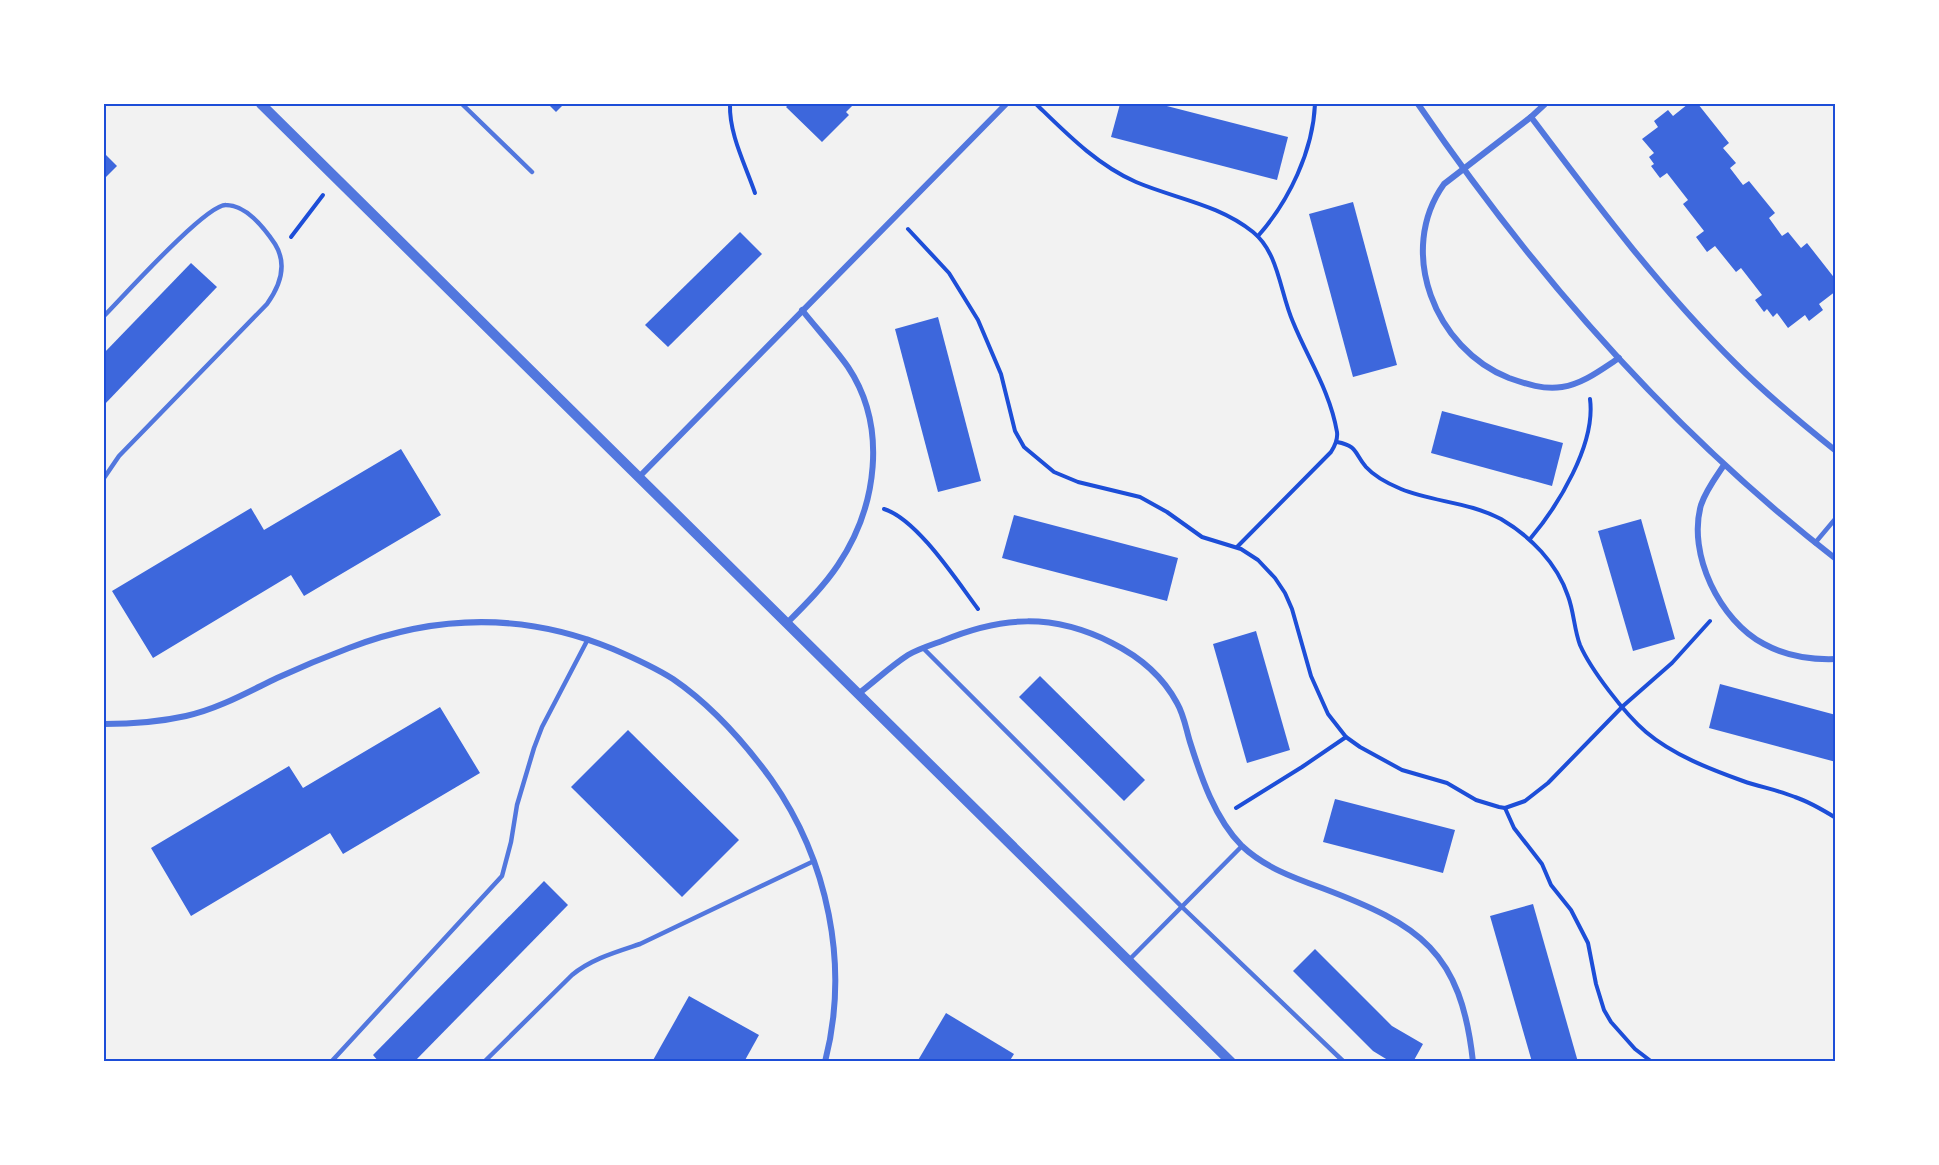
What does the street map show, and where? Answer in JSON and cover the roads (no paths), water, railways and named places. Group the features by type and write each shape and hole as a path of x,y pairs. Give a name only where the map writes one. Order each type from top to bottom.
{"street":[{"path":"263,104 1231,1062"},
{"path":"639,477 1006,104"},
{"path":"1418,104 1462,169 1538,265 1619,358 1724,465 1836,559"},
{"path":"1545,104 1444,184 1437,194 1430,209 1423,240 1425,283 1444,322 1465,350 1478,362 1498,374 1543,387 1563,387 1580,382 1619,358"},
{"path":"1531,117 1605,216 1698,324 1773,399 1836,451"},
{"path":"787,623 837,567 861,523 872,488 873,447 868,415 861,392 848,368 802,310"},
{"path":"1724,465 1707,493 1699,518 1699,543 1706,574 1724,606 1748,634 1764,644 1801,658 1836,659"},
{"path":"104,724 188,716 220,705 289,672 352,646 414,629 461,622 498,621 527,624 588,639 634,658 675,680 728,726 756,758 782,795 799,827 822,884 831,924 836,1000 825,1062"},
{"path":"858,694 910,654 966,631 988,625 1022,621 1077,628 1131,653 1164,682 1179,706 1198,767 1221,818 1242,846 1256,857 1294,878 1399,921 1419,936 1438,956 1454,983 1467,1019 1473,1062"}],"lane":[{"path":"462,104 532,172"},
{"path":"104,316 191,227 213,209 222,205 236,207 251,217 269,237 280,254 282,272 267,304 119,456 104,478"},
{"path":"1815,543 1836,518"},
{"path":"332,1062 498,881 506,864 517,805 534,748 542,727 588,639"},
{"path":"923,648 1182,908 1344,1062"},
{"path":"1128,961 1242,846"},
{"path":"483,1062 583,967 610,953 640,944 814,861"}]}
